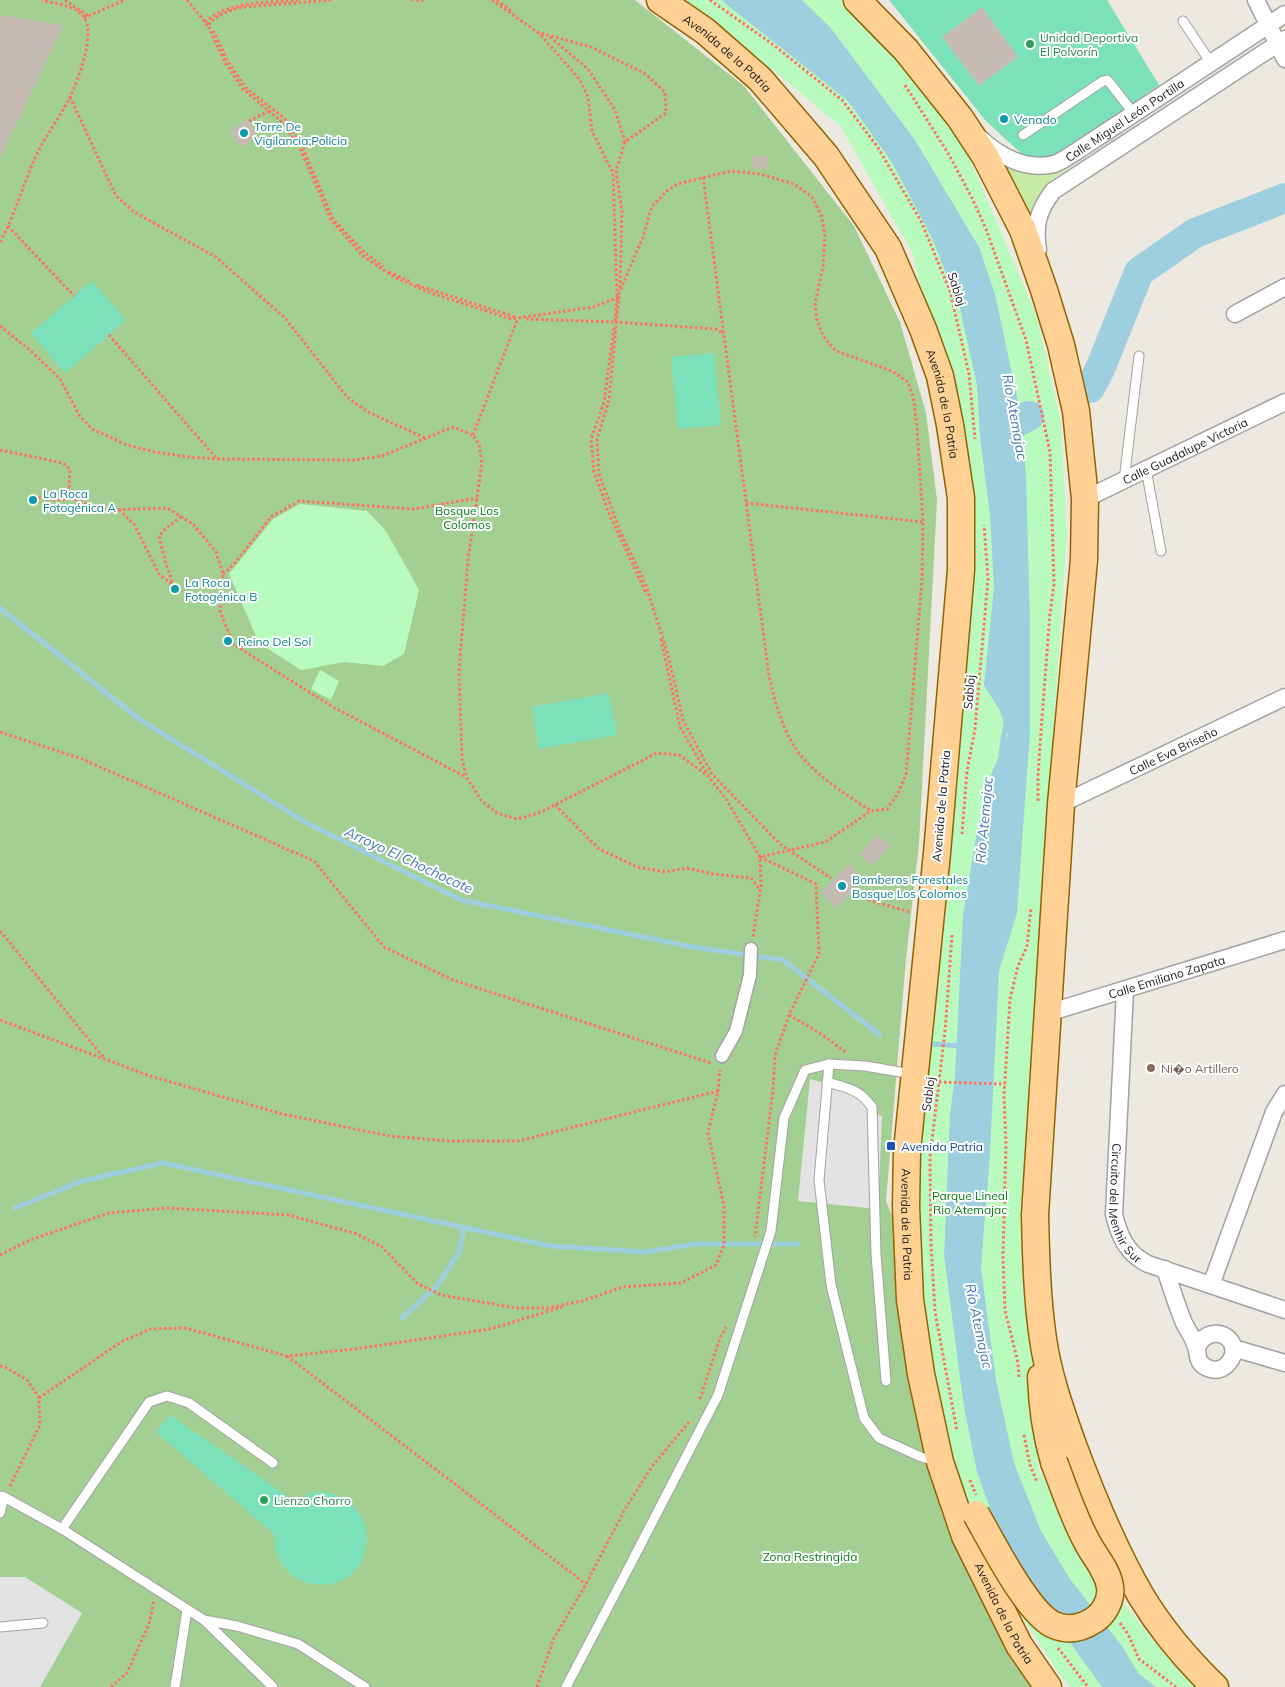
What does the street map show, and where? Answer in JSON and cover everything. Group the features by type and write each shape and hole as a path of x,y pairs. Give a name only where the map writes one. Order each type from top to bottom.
{"main road":[{"name":"Avenida de la Patria","path":"660,0 705,31 760,79 826,156 888,248 923,329 940,376 950,425 961,498 961,570 931,915 927,1078 908,1151 906,1206 910,1300 921,1374 940,1462 965,1536 1019,1645 1048,1687"},
{"path":"857,0 906,50 960,118 985,156 1023,230 1061,345 1076,411 1085,499 1084,560 1050,807 1048,1013 1036,1215 1037,1267 1043,1341 1040,1372 1041,1402 1054,1462 1085,1540 1105,1572 1110,1588 1107,1605 1097,1619 1083,1627 1068,1629 1054,1625 1042,1616 1029,1602 1011,1574 959,1483 940,1462"},
{"path":"1043,1341 1066,1424 1087,1483 1115,1547 1142,1597 1169,1637 1197,1670 1215,1687"}],"street":[{"path":"1256,0 1268,25 1281,42 1285,59"},
{"name":"Calle Miguel León Portilla","path":"960,118 986,144 1004,155 1019,162 1037,166 1055,164 1285,14"},
{"name":"Calle Miguel León Portilla","path":"1044,290 1036,238 1037,220 1044,204 1053,191 1281,42"},
{"path":"1074,153 1086,170"},
{"path":"1236,314 1285,287"},
{"name":"Calle Guadalupe Victoria","path":"1085,499 1285,402"},
{"name":"Calle Eva Briseño","path":"1050,807 1284,702"},
{"name":"Calle Emiliano Zapata","path":"1048,1013 1285,940"},
{"path":"721,1061 736,1031 750,975 751,949"},
{"name":"Circuito del Menhir Sur","path":"1125,990 1114,1214 1117,1229 1129,1251 1138,1259 1285,1310"},
{"path":"1211,1285 1274,1112 1285,1094"},
{"path":"1165,1269 1185,1324 1197,1348"},
{"path":"1218,1333 1225,1336 1233,1348 1233,1355 1225,1366 1211,1369 1205,1367 1200,1361 1197,1355 1197,1348 1199,1341 1204,1336 1218,1333"},
{"path":"1233,1348 1285,1363"}],"lane":[{"path":"1182,21 1211,63"},
{"path":"1023,134 1107,80 1134,114"},
{"path":"1124,480 1139,356"},
{"path":"1146,469 1161,551"},
{"path":"566,1687 718,1395 771,1230 784,1118 805,1070 829,1064 865,1066 927,1078"},
{"path":"829,1064 818,1180 831,1284 864,1418 879,1438 921,1457 940,1462"},
{"path":"827,1082 849,1088 864,1096 872,1107 876,1254 886,1381"},
{"path":"62,1529 149,1402 167,1396 189,1403 273,1463"},
{"path":"0,1513 1,1497 62,1529 204,1620 273,1687"},
{"path":"175,1687 187,1610"},
{"path":"204,1620 237,1626 298,1644 365,1687"},
{"path":"0,1627 43,1623"}],"path":[{"path":"42,0 75,9 86,17"},
{"path":"0,242 39,151 70,97 86,53 89,34 86,17 65,0"},
{"path":"86,17 125,0"},
{"path":"187,0 216,36 227,60 246,88 284,118 302,146 333,219 364,252 389,272 417,285 518,318 716,329 720,331 724,338"},
{"path":"207,24 212,16 235,5 300,0"},
{"path":"207,24 234,9 244,7 331,0"},
{"path":"411,0 424,0"},
{"path":"492,0 537,32 591,47 644,73 665,92 666,113 625,142"},
{"path":"498,0 537,32 580,80 588,97 592,131 613,173 616,322 609,400 597,439 599,474 621,533 646,585 668,655 683,720 712,774 781,845 831,878"},
{"name":"Sabloj","path":"710,0 771,43 842,100 878,146 921,221 950,291 969,374 975,440"},
{"path":"207,24 226,64 244,89 281,120 300,148 331,220 363,256 394,277 431,293 510,319 593,307 617,298 643,237 652,206 677,184 731,171 760,174 794,184 812,197 822,217 825,237 823,266 815,304 817,320 824,336 836,351 892,371 908,382 914,401 918,428 923,522 922,579 906,775 896,795 887,808 871,811 825,842 760,857"},
{"path":"549,35 588,69 615,110 625,142 616,171 622,212 620,292 604,402 591,439 594,472 610,516 650,601 665,652 680,727 708,776 726,799 760,857 760,890 751,949"},
{"path":"902,79 948,153 986,229 1026,340 1039,396 1050,452 1054,584 1050,613 1038,775 1050,807"},
{"path":"70,97 116,196 134,212 216,257 285,318 347,397 368,412 426,438"},
{"path":"249,121 269,111"},
{"path":"702,177 769,676 778,710 791,742 811,767 871,811"},
{"path":"8,226 74,296"},
{"path":"474,435 518,318"},
{"path":"0,326 31,351 60,379 79,415 92,429 127,445 155,452 189,458 354,460 382,456 454,427 474,435 479,444 482,463 468,560 459,671 462,759 467,778 480,800 497,813 517,818 539,813 656,753 679,755 708,776"},
{"path":"109,335 217,459"},
{"path":"0,450 63,463 70,469 69,486 77,501 107,510 167,508 193,524 216,552 223,574 220,611 233,644 332,707 467,778"},
{"path":"38,498 63,500 73,494"},
{"path":"223,574 235,563 270,518 299,501 414,509 477,498"},
{"path":"746,503 923,522"},
{"path":"119,510 134,524 159,574 174,586 158,536 181,517"},
{"name":"Sabloj","path":"960,842 967,771 975,729 988,579 984,523"},
{"path":"0,732 82,759 314,861 384,946 453,980 721,1061 718,1090 708,1132 724,1206 724,1244 716,1265 681,1283 623,1287 490,1329 355,1349 287,1356 185,1328 150,1330 121,1342 39,1398"},
{"path":"555,805 599,849 637,867 664,872 687,868 713,874 751,878 760,890"},
{"path":"754,1244 773,1090 775,1055 789,1014 819,954 816,884 760,857"},
{"path":"855,893 868,900 903,910 931,915"},
{"path":"1004,1097 1010,999 1018,966 1027,946 1032,903"},
{"path":"0,930 106,1060"},
{"name":"Sabloj","path":"952,931 942,1057 927,1078 931,1244 935,1312 958,1436"},
{"path":"789,1014 818,1032 865,1066"},
{"path":"0,1020 150,1076 282,1114 389,1136 450,1141 518,1141 718,1090"},
{"path":"927,1078 1005,1084"},
{"path":"0,1256 30,1240 109,1213 168,1208 288,1215 357,1234 382,1247 418,1284 441,1295 516,1308 548,1308 582,1301"},
{"path":"697,1405 720,1338 728,1323"},
{"path":"287,1356 586,1584"},
{"path":"0,1366 7,1368 28,1381 39,1398 40,1425 1,1497"},
{"path":"537,1687 554,1638 586,1584 625,1510 653,1465 689,1422 693,1414"},
{"path":"111,1687 127,1673 149,1624 156,1589"},
{"path":"1149,1666 1176,1687"}],"green space":[{"name":"Bosque Los Colomos","path":"0,0 635,0 744,86 854,226 900,322 926,413 937,500 919,844 906,959 886,1201 896,1225 901,1301 914,1404 942,1514 992,1621 1034,1687 0,1687"},
{"name":"Parque Lineal Rio Atemajac","path":"676,0 848,0 959,134 1037,317 1061,423 1067,534 1026,1129 1032,1368 1039,1470 1102,1576 1170,1661 1197,1687 1071,1687 1061,1677 995,1575 943,1448 918,1306 913,1197 960,444 912,252 841,127 778,74"},
{"name":"Unidad Deportiva El Polvorín","path":"889,0 1107,0 1159,85 1053,159 1023,155 986,121"},
{"path":"1077,161 1051,180 1045,187 1037,200 1031,219 1018,189 1004,165 1011,169 1039,175"},
{"path":"92,281 126,320 65,373 31,333"},
{"path":"714,353 721,425 678,429 671,357"},
{"path":"300,504 367,511 386,531 419,590 404,654 383,666 345,662 301,670 259,643 229,574 273,519"},
{"path":"320,670 339,681 331,700 311,689"},
{"path":"609,693 617,735 539,749 532,707"},
{"name":"Lienzo Charro","path":"170,1415 296,1502 313,1492 330,1493 346,1500 360,1514 366,1527 365,1552 358,1567 346,1578 336,1583 325,1585 303,1581 294,1576 279,1560 275,1549 274,1534 156,1432"}],"shaded area":[{"path":"810,1079 869,1096 869,1113 882,1116 878,1209 798,1201"},
{"path":"0,1577 25,1577 82,1613 40,1687 0,1687"}],"water":[{"path":"721,0 802,0 830,27 915,140 979,247 995,294 1020,411 1026,475 1030,625 1030,732 1017,913 999,971 990,1153 981,1268 996,1380 1014,1463 1041,1531 1070,1579 1122,1646 1138,1673 1156,1687 1102,1687 1043,1605 994,1519 977,1472 964,1407 944,1256 950,1114 955,1076 963,915 987,784 1008,735 1000,711 984,685 994,588 990,515 980,437 977,385 960,309 932,238 891,161 848,101"}],"building":[{"path":"982,7 1018,57 979,86 942,37"},
{"path":"0,15 63,25 0,159"},
{"name":"Torre De Vigilancia;Policia","path":"248,119 258,137 240,147 230,130"},
{"path":"752,156 768,156 769,169 753,169"},
{"path":"877,835 891,845 872,865 859,855"},
{"name":"Bomberos Forestales Bosque Los Colomos","path":"849,864 864,880 836,909 821,892"}],"waterway":[{"path":"1090,388 1100,369 1139,272 1195,233 1285,198"},
{"path":"1007,427 1029,416"},
{"name":"Arroyo El Chochocate","path":"0,608 139,719 305,822 461,900 693,947 783,960 880,1035"},
{"name":"Río Atemajac","path":"1001,754 1006,723"},
{"path":"930,1044 962,1046"},
{"path":"15,1208 82,1181 163,1163 550,1246 645,1252 696,1244 798,1244"},
{"path":"402,1318 437,1286 459,1252 464,1228"}],"place":[{"name":"Unidad Deportiva El Polvorín","path":"1030,44"},
{"name":"Venado","path":"1004,119"},
{"name":"Torre De Vigilancia;Policia","path":"244,133"},
{"name":"La Roca Fotogénica A","path":"33,500"},
{"name":"La Roca Fotogénica B","path":"175,589"},
{"name":"Reino Del Sol","path":"228,641"},
{"name":"Bomberos Forestales Bosque Los Colomos","path":"842,886"},
{"name":"Ni�o Artillero","path":"1151,1068"},
{"name":"Avenida Patria","path":"891,1146"},
{"name":"Lienzo Charro","path":"264,1500"}],"park label":[{"name":"Zona Restringida","path":"810,1556"}]}
